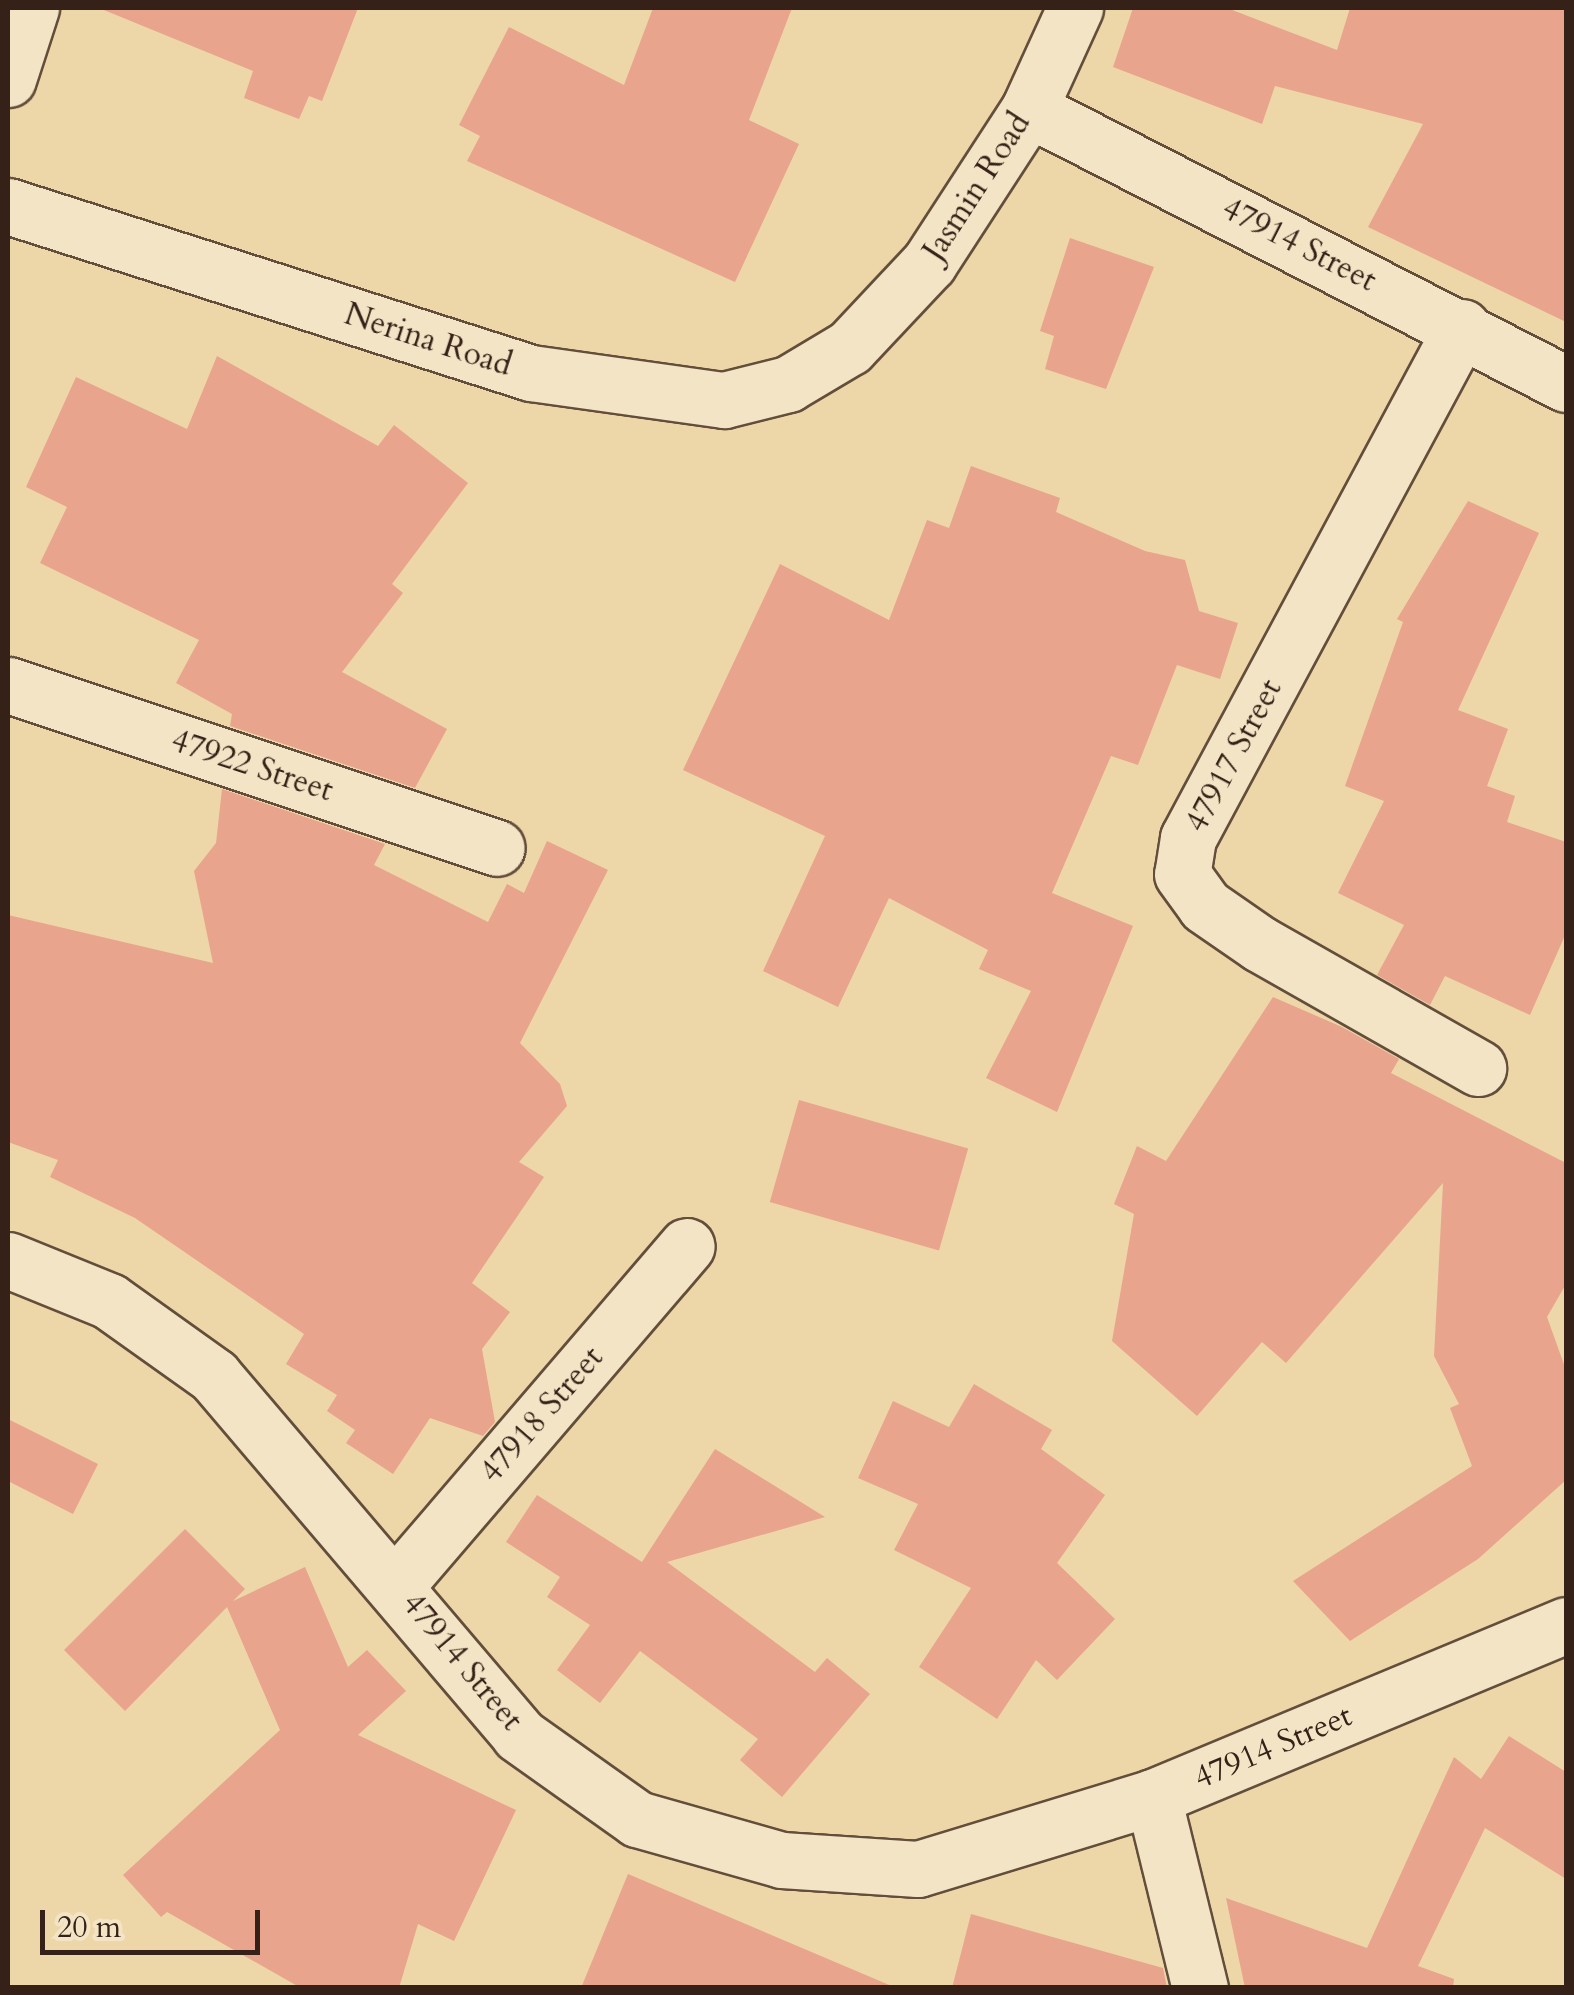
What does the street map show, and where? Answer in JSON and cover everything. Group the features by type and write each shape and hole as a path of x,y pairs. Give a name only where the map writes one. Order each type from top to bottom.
{"street":[{"path":"8,79 31,8"},
{"name":"Jasmin Road","path":"850,346 929,263 1029,109 1075,8"},
{"name":"47914 Street","path":"1029,109 1462,327 1566,384"},
{"name":"Nerina Road","path":"8,206 531,372 724,400 788,384 850,346"},
{"name":"47917 Street","path":"1462,327 1188,838 1182,874 1205,906 1260,944 1478,1068"},
{"name":"47922 Street","path":"8,685 497,848"},
{"name":"47918 Street","path":"397,1584 687,1246"},
{"name":"47914 Street","path":"8,1260 109,1301 214,1376 397,1584 519,1734 638,1819 782,1860 918,1869 1153,1797 1566,1625"},
{"path":"1153,1797 1200,1988"}],"building":[{"path":"99,8 358,8 322,101 309,96 299,119 244,98 253,71"},
{"path":"653,8 792,8 749,120 799,144 735,282 467,161 480,136 459,125 509,27 624,85"},
{"path":"1133,8 1227,8 1337,50 1350,8 1566,8 1566,322 1368,227 1423,124 1275,86 1262,124 1113,67"},
{"path":"1070,238 1154,267 1106,389 1045,369 1054,336 1040,331"},
{"path":"217,356 378,446 394,425 468,483 392,584 403,593 342,672 447,729 415,788 230,726 232,714 176,683 199,640 40,563 67,507 26,487 76,377 187,429"},
{"path":"971,466 1060,498 1056,512 1145,551 1185,560 1199,611 1238,623 1220,679 1177,665 1138,765 1111,756 1052,893 1133,926 1057,1112 986,1078 1031,991 979,969 988,950 889,898 838,1007 763,971 825,836 683,770 780,564 889,620 927,520 949,528"},
{"path":"1468,501 1539,533 1458,710 1508,729 1487,786 1515,796 1507,822 1566,842 1566,933 1530,1015 1445,976 1430,1005 1377,975 1404,925 1338,893 1384,801 1345,786 1403,622 1397,619"},
{"path":"222,789 385,844 374,865 488,922 507,884 524,893 547,841 608,870 520,1043 560,1084 567,1106 519,1162 544,1177 472,1283 510,1312 482,1349 495,1422 483,1436 430,1418 393,1474 346,1443 355,1430 327,1411 337,1395 286,1364 304,1334 135,1218 50,1177 58,1160 8,1142 8,915 213,963 194,871 216,843"},
{"path":"1273,997 1342,1027 1399,1059 1391,1073 1566,1163 1566,1284 1547,1317 1566,1370 1566,1480 1478,1559 1350,1641 1293,1581 1472,1466 1450,1408 1459,1404 1434,1356 1443,1183 1286,1363 1262,1342 1197,1416 1112,1341 1134,1214 1114,1204 1137,1146 1166,1161"},
{"path":"799,1100 968,1149 939,1250 770,1202"},
{"path":"974,1384 1052,1430 1041,1449 1105,1495 1057,1563 1115,1619 1057,1680 1036,1660 997,1719 919,1667 971,1588 894,1550 918,1504 858,1478 893,1401 949,1427"},
{"path":"8,1419 98,1464 73,1514 8,1481"},
{"path":"715,1449 825,1517 667,1562 815,1672 827,1658 870,1694 782,1797 740,1760 758,1739 640,1651 600,1703 557,1670 590,1625 547,1597 560,1577 506,1542 537,1495 642,1562"},
{"path":"185,1529 245,1589 233,1601 305,1567 348,1667 367,1650 406,1691 358,1735 516,1810 454,1941 418,1924 399,1988 301,1988 167,1912 161,1917 123,1875 280,1730 227,1607 125,1711 64,1650"},
{"path":"1509,1736 1566,1772 1566,1879 1485,1828 1418,1966 1454,1979 1453,1988 1245,1988 1226,1898 1367,1948 1454,1757 1481,1779"},
{"path":"628,1874 894,1987 894,1988 581,1988"},
{"path":"971,1914 1163,1968 1167,1988 952,1988"}]}
